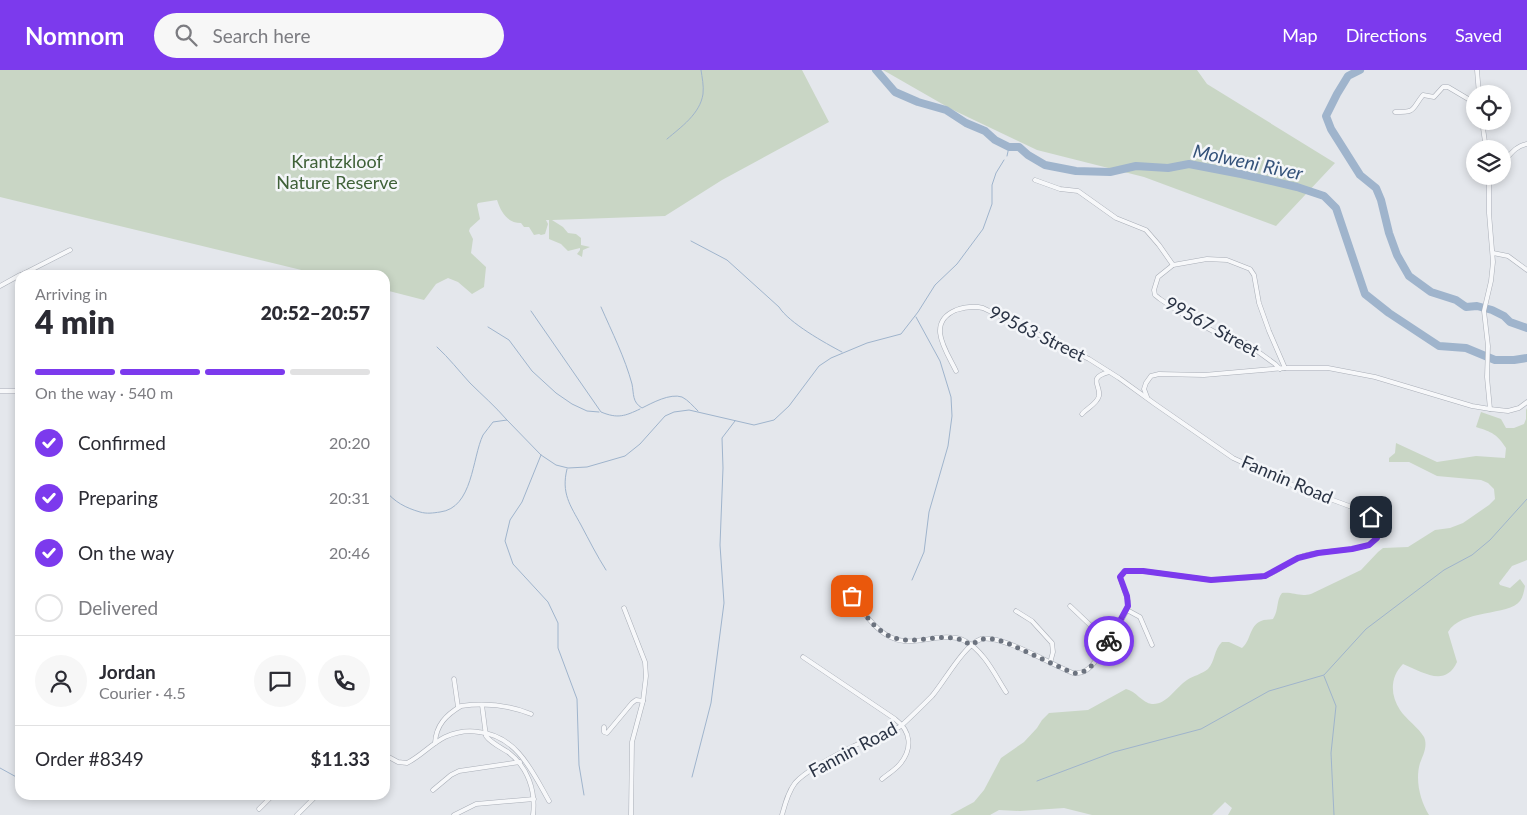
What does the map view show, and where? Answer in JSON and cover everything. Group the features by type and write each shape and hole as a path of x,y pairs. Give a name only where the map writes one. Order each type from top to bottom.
{"street":[{"path":"1477,70 1478,85"},
{"path":"1395,112 1410,112 1423,95 1433,97 1443,87 1448,87 1466,98"},
{"path":"1511,154 1518,146 1527,144"},
{"path":"1034,180 1060,189 1078,191 1116,218 1146,230 1173,265"},
{"path":"1490,185 1489,213 1493,253 1492,281 1485,309 1490,409"},
{"path":"30,270 70,250"},
{"path":"1493,253 1508,256 1527,270"},
{"name":"99567 Street","path":"1280,369 1246,343 1220,335 1184,315 1155,295 1154,290 1158,277 1173,265 1198,260 1227,260 1250,269 1254,275 1269,331 1285,368"},
{"path":"0,286 15,278"},
{"name":"99563 Street","path":"956,371 942,344 940,330 943,320 957,310 978,307 1089,359 1148,399"},
{"path":"1148,399 1144,389 1146,383 1154,374 1204,375 1285,368 1328,368 1368,376 1472,406 1508,411 1519,408 1527,402"},
{"path":"1082,414 1099,398 1097,379 1102,374 1109,372"},
{"path":"0,391 15,391"},
{"name":"Fannin Road","path":"1127,610 1128,600 1120,577 1125,571 1143,571 1211,580 1261,577 1269,575 1291,561 1305,556 1369,545 1379,534 1378,525 1367,514 1287,483 1233,458 1148,399"},
{"path":"852,596 878,629 898,640 914,641 939,638 964,640 984,657 1006,692"},
{"path":"1070,606 1108,642"},
{"path":"624,608 646,669 642,701 632,742 631,815"},
{"path":"970,645 982,639 995,639 1073,673 1083,672 1092,665 1127,610 1140,617 1152,645"},
{"path":"1016,611 1032,621 1052,643 1054,652 1050,663"},
{"name":"Fannin Road","path":"782,815 795,783 805,774 849,749 902,725 932,696 970,645"},
{"path":"803,657 902,725 906,731 908,746 904,757 898,766 882,779"},
{"path":"454,679 458,707"},
{"path":"604,727 604,732 607,733 632,703 638,700 642,701"},
{"path":"482,705 484,732 488,739 520,762 525,771 534,799 534,815"},
{"path":"435,743 437,729 440,724 458,707 482,705 516,709 531,714"},
{"path":"390,758 398,762 407,763 446,736 464,731 484,732 497,736 520,754 530,767 549,801"},
{"path":"433,790 459,771 520,762"},
{"path":"454,815 476,804 534,799"},
{"path":"259,809 268,800"},
{"path":"297,815 313,800"}],"green space":[{"name":"Krantzkloof Nature Reserve","path":"0,70 802,70 829,122 722,180 665,216 552,220 563,227 568,233 576,234 581,238 581,245 590,247 583,250 582,257 577,254 580,248 568,251 561,244 549,239 549,220 546,220 548,224 545,234 534,235 529,227 524,227 521,223 508,219 500,209 497,200 478,203 480,219 469,231 473,239 471,253 486,267 484,287 472,294 458,282 448,278 436,284 424,300 390,291 390,270 301,270 0,197"},
{"path":"883,70 1197,70 1207,84 1335,163 1276,226 1144,177 1037,150 951,109"},
{"path":"1527,408 1527,560 1512,566 1499,583 1510,588 1520,579 1525,586 1522,598 1514,606 1474,616 1454,625 1448,632 1457,662 1452,670 1446,674 1433,676 1403,664 1394,680 1393,692 1397,704 1425,740 1425,750 1420,763 1418,783 1423,803 1429,815 1228,815 1232,808 1225,802 1212,815 1092,815 1064,808 1020,811 999,810 990,815 950,815 974,802 984,790 1001,758 1024,742 1049,713 1088,710 1126,689 1148,703 1157,704 1162,702 1187,680 1208,669 1217,648 1222,642 1229,642 1242,648 1257,623 1262,620 1273,619 1282,593 1311,594 1361,570 1383,548 1408,547 1435,530 1450,528 1463,523 1489,505 1495,499 1494,489 1488,483 1481,480 1437,476 1409,462 1389,462 1389,458 1395,453 1396,443 1437,462 1476,456 1505,458 1506,448 1500,440 1490,432 1476,427 1481,412 1501,419 1506,428 1514,428 1524,424"}],"waterway":[{"path":"667,139 684,125 698,108 703,91 701,70"},
{"name":"Molweni River","path":"876,70 895,92 918,102 946,110 966,123 985,131 995,140 1009,147 1019,147 1045,165 1076,171 1110,172 1136,166 1168,168 1189,164 1297,187 1324,196 1336,208 1365,294 1389,313 1439,346 1466,348 1495,360 1527,358"},
{"path":"1360,70 1348,76 1326,116 1331,129 1360,175 1376,188 1397,255 1409,276 1431,292 1456,300 1466,307 1477,306 1492,310 1504,316 1510,322 1527,328"},
{"path":"1007,156 1009,147"},
{"path":"390,496 410,509 420,512 435,513 451,508 459,502 465,492 470,481 479,445 483,435 493,422 507,420 541,455 556,465 568,468 587,467 625,456 640,444 665,416 674,412 689,410 754,425 774,420 789,406 819,366 831,358 867,343 901,334 935,285 957,264 983,229 992,204 992,185 996,173 1004,160"},
{"path":"691,241 727,260 791,320 842,352"},
{"path":"601,307 626,365 636,403 642,408 661,399 677,396 682,397 698,411"},
{"path":"531,311 601,412 621,416 640,409"},
{"path":"912,580 924,552 929,512 948,446 952,416 951,397 940,361 916,317"},
{"path":"488,327 509,340 532,371 556,393 587,411 599,412"},
{"path":"437,347 507,420"},
{"path":"692,777 711,703 724,603 720,545 723,468 722,438 735,421"},
{"path":"541,455 522,502 510,520 505,541 513,564 548,602 558,623 558,648 577,699 579,765 584,795"},
{"path":"567,469 565,485 573,511 606,570"},
{"path":"1037,781 1114,752 1201,729 1269,691 1324,675 1366,629 1444,570 1472,555 1490,540 1527,499"},
{"path":"1324,676 1336,706 1331,753 1334,815"},
{"path":"0,768 15,776"}],"way so far":[{"path":"852,596 878,629 898,640 914,641 953,638 964,640 970,645 982,639 995,639 1073,673 1079,674 1088,670 1109,641"}],"route":[{"path":"1109,641 1128,606 1126,591 1120,577 1125,571 1143,571 1211,580 1265,576 1298,558 1318,553 1362,548 1373,543 1379,534 1379,529 1371,517"}]}
